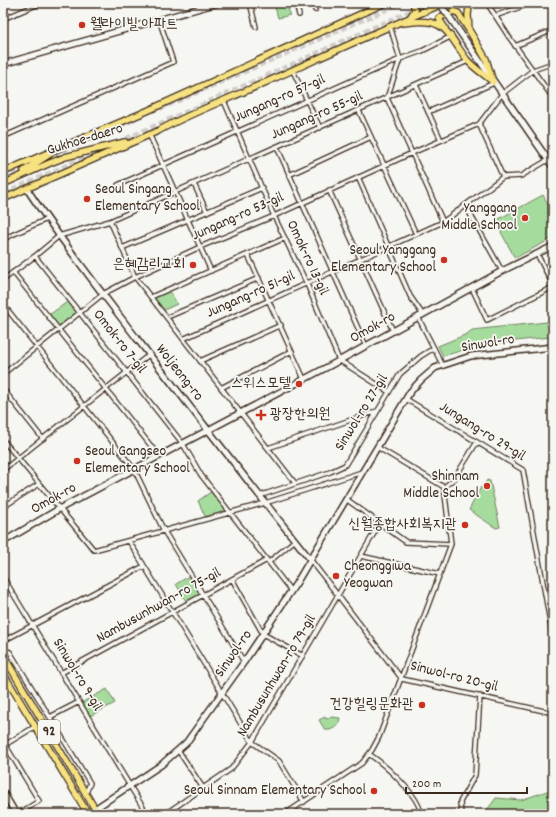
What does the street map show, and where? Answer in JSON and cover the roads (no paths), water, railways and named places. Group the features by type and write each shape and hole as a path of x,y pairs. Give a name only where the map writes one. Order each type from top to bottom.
{"main road":[{"path":"3,64 218,3"},
{"path":"3,163 6,171 61,148 385,3"},
{"path":"409,18 415,10 413,3"},
{"path":"419,14 430,3"},
{"path":"439,3 502,94 551,158 553,167"},
{"path":"4,196 27,188 175,121 293,71 392,25 445,3"},
{"path":"469,30 468,15 469,6 471,3"},
{"path":"453,11 458,13 486,59 494,82 468,61 439,18 453,11"},
{"path":"392,25 423,20 442,27 450,35"},
{"name":"Gukhoe-daero","path":"3,183 50,163 76,154 125,142 175,121"},
{"name":"Gukhoe-daero","path":"3,183 61,148"},
{"name":"Woljeong-ro","path":"27,188 46,220 259,496 310,559"},
{"name":"Omok-ro","path":"3,542 59,509 340,360 502,271 553,246"},
{"name":"Sinwol-ro","path":"87,814 97,811 130,785 161,765 186,743 244,662 291,591 410,392 421,380 435,368 471,356 553,348"},
{"name":"92","path":"3,656 97,811"},
{"name":"92","path":"3,672 87,814"},
{"path":"3,792 17,814"}],"street":[{"path":"3,20 41,3"},
{"path":"250,3 256,27"},
{"path":"296,3 299,15"},
{"path":"313,3 315,10"},
{"path":"486,3 553,98"},
{"path":"494,16 532,3"},
{"path":"3,137 173,62 159,19"},
{"path":"392,25 400,59 387,98 442,222"},
{"path":"515,46 553,30"},
{"name":"Jungang-ro 57-gil","path":"118,185 162,164 400,59 422,51 450,35"},
{"name":"Jungang-ro 55-gil","path":"59,236 110,221 468,61"},
{"name":"Jungang-ro 53-gil","path":"3,374 103,294 135,277 200,247 274,216 302,202 479,124 502,94 533,70 553,63"},
{"path":"293,71 320,128"},
{"path":"428,112 494,82"},
{"path":"416,85 441,140"},
{"name":"Omok-ro 13-gil","path":"224,101 274,216 307,284 340,360"},
{"path":"359,111 416,234"},
{"path":"479,124 503,177 521,176 551,158"},
{"path":"149,134 211,271"},
{"path":"289,175 371,137"},
{"path":"277,147 366,346"},
{"path":"358,177 410,296 421,316"},
{"name":"Jungang-ro 51-gil","path":"183,339 442,222 503,177"},
{"path":"194,184 207,212"},
{"path":"122,248 262,188"},
{"path":"330,190 393,331"},
{"path":"465,205 502,271"},
{"path":"3,239 46,220"},
{"path":"110,221 135,277 294,483"},
{"path":"3,280 59,236"},
{"path":"151,298 285,238"},
{"path":"472,288 487,320 553,286 537,254"},
{"path":"248,255 281,325 304,379"},
{"name":"Omok-ro 7-gil","path":"35,256 128,372 183,444"},
{"path":"13,272 159,456"},
{"path":"170,316 259,278"},
{"path":"3,304 85,405 134,469 164,531 244,662"},
{"name":"Omok-ro","path":"421,316 443,366"},
{"path":"200,361 281,325"},
{"name":"Sinwol-ro 27-gil","path":"259,496 330,472 345,465 400,374 421,356 434,348"},
{"path":"221,388 292,351"},
{"path":"3,470 150,354"},
{"name":"Omok-ro","path":"340,360 389,392"},
{"path":"3,389 43,438"},
{"name":"Jungang-ro 29-gil","path":"406,399 523,470 553,638"},
{"path":"268,448 377,411"},
{"path":"3,440 94,550 266,503 363,471"},
{"path":"444,487 454,479 477,442"},
{"path":"183,444 201,474 291,591"},
{"path":"377,447 444,487"},
{"path":"3,507 39,484"},
{"path":"285,814 362,763 379,737 451,544 444,487"},
{"path":"346,499 406,542 451,544"},
{"name":"Nambusunhwan-ro 79-gil","path":"165,814 231,769 252,742 380,524"},
{"path":"268,561 295,540"},
{"path":"129,541 252,742 279,761 304,802"},
{"path":"361,556 440,574"},
{"name":"Sinwol-ro 20-gil","path":"310,559 402,678 553,713"},
{"name":"Nambusunhwan-ro 75-gil","path":"62,673 232,579 268,561"},
{"path":"3,641 144,566"},
{"name":"Sinwol-ro 9-gil","path":"3,577 147,814"},
{"path":"232,579 263,634 303,656"},
{"path":"3,649 10,652 90,783 86,793"},
{"path":"461,814 460,802 475,775 480,696"},
{"path":"50,717 79,702"},
{"path":"17,814 38,801 4,744 36,726"},
{"path":"178,750 203,788"},
{"path":"369,754 385,766 405,787 419,804 421,814"}],"tunnel":[{"path":"160,108 400,3"},
{"path":"118,143 430,3"},
{"path":"46,158 136,118"},
{"path":"5,194 106,148"},
{"path":"3,177 30,165"}],"place":[{"name":"웰라이빌 아파트","path":"82,25"},
{"name":"Seoul Singang Elementary School","path":"87,199"},
{"name":"Yanggang Middle School","path":"525,218"},
{"name":"Seoul Yanggang Elementary School","path":"444,260"},
{"name":"은혜감리교회","path":"193,265"},
{"name":"스위스모텔","path":"299,384"},
{"name":"광장한의원","path":"261,415"},
{"name":"Seoul Gangseo Elementary School","path":"77,461"},
{"name":"Shinnam Middle School","path":"487,486"},
{"name":"신월종합사회복지관","path":"465,525"},
{"name":"Cheonggiwa Yeogwan","path":"336,576"},
{"name":"건강힐링문화관","path":"422,705"},
{"name":"Seoul Sinnam Elementary School","path":"374,791"}]}
